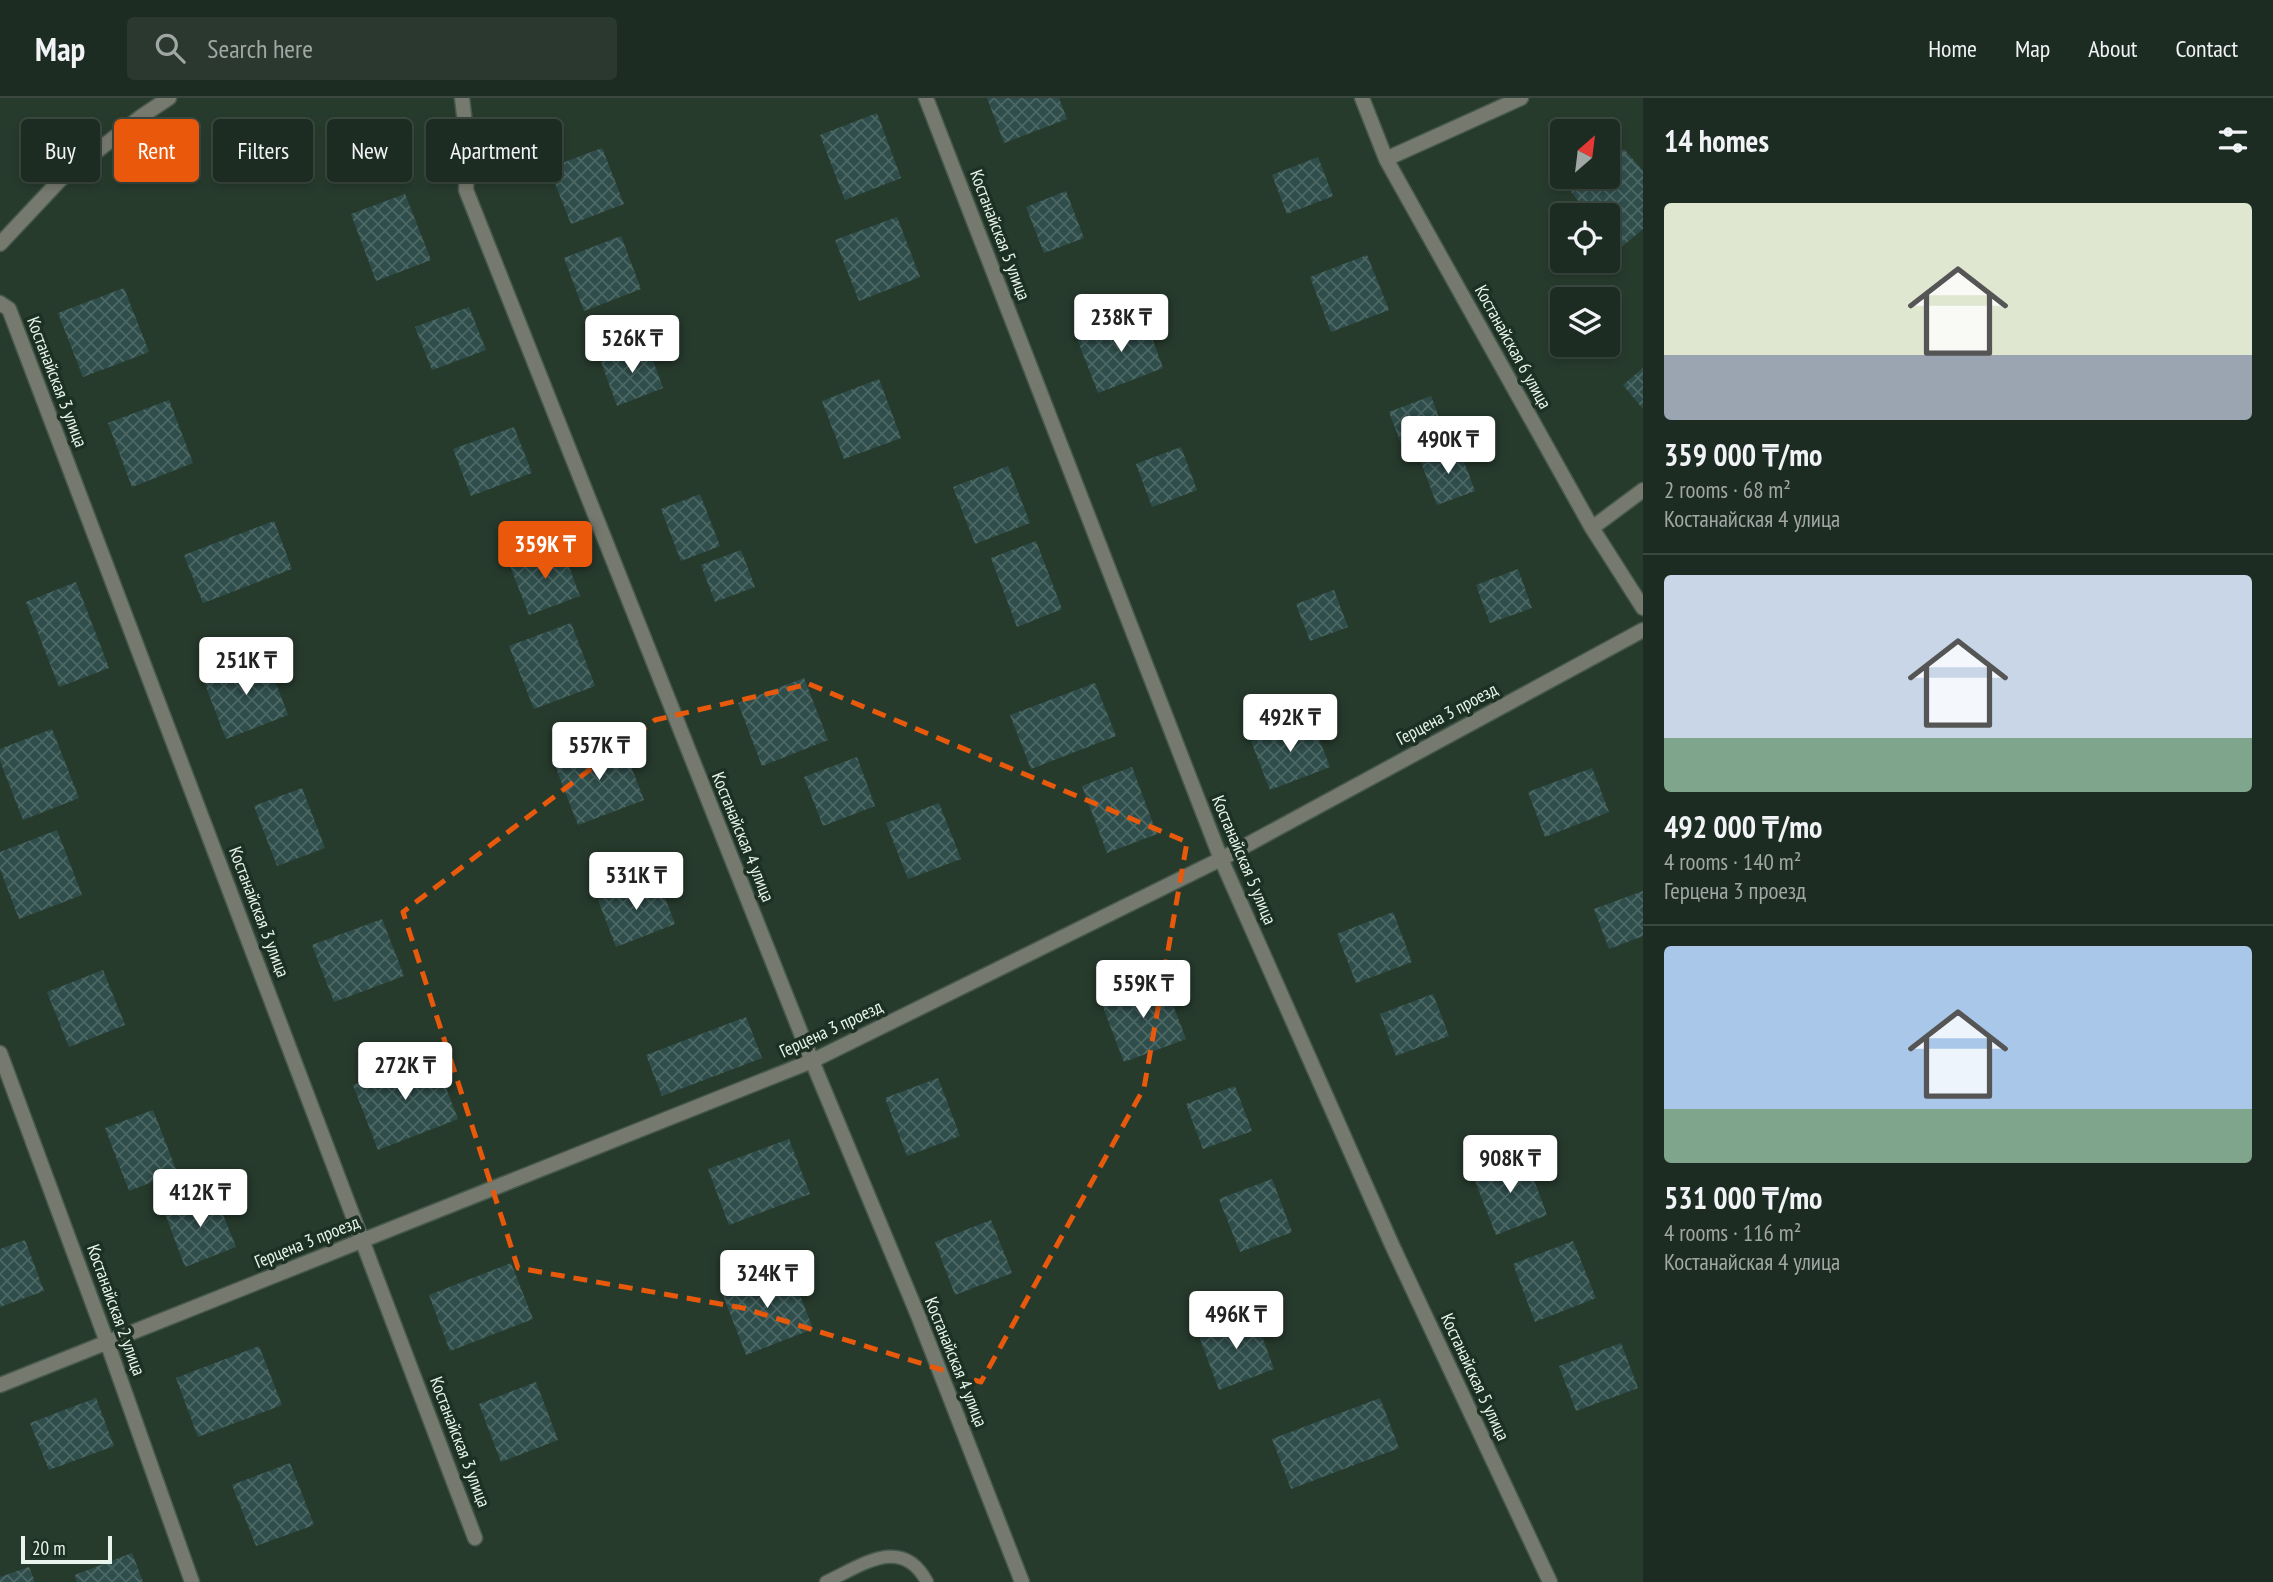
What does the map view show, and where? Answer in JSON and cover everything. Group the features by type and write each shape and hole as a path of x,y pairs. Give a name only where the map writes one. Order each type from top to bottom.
{"street":[{"path":"0,244 61,179 169,98"},
{"name":"Костанайская 4 улица","path":"462,98 468,149 466,190 811,1062 917,1313 1022,1582"},
{"name":"Костанайская 5 улица","path":"926,98 1221,859 1392,1245 1550,1582"},
{"name":"Костанайская 6 улица","path":"1362,98 1386,159 1592,528 1643,608"},
{"path":"1386,159 1521,98"},
{"name":"Костанайская 3 улица","path":"0,303 9,309 475,1538"},
{"path":"1592,528 1643,491"},
{"name":"Герцена 3 проезд","path":"0,1385 811,1062 1221,859 1643,630"},
{"name":"Костанайская 2 улица","path":"0,1052 192,1582"}],"lane":[{"path":"826,1582 885,1556 896,1555 920,1568 926,1582"}],"highlighted area":[{"path":"809,684 1187,842 1144,1088 981,1382 743,1308 518,1268 403,912 655,720"}],"building":[{"path":"987,98 1059,98 1067,119 1004,143"},
{"path":"877,113 901,178 845,200 820,135"},
{"path":"602,148 624,204 571,224 554,182 562,182 562,163"},
{"path":"1624,149 1643,171 1643,229 1620,248 1620,203 1580,203 1571,192 1575,189 1620,189 1620,152"},
{"path":"1318,157 1333,196 1287,214 1272,175"},
{"path":"1066,191 1084,238 1044,253 1026,207"},
{"path":"405,194 431,260 376,281 351,214"},
{"path":"897,217 920,277 859,301 835,240"},
{"path":"621,236 641,289 584,311 564,258"},
{"path":"1367,255 1389,310 1331,332 1310,277"},
{"path":"124,288 149,352 83,377 58,313"},
{"path":"469,307 486,350 432,370 415,327"},
{"path":"1144,316 1163,368 1098,393 1078,341"},
{"path":"647,344 663,388 617,406 601,362"},
{"path":"1643,368 1643,409 1623,385"},
{"path":"879,379 901,438 844,459 822,401"},
{"path":"1431,396 1448,441 1406,457 1389,412"},
{"path":"169,400 193,463 132,487 108,423"},
{"path":"514,427 532,473 471,496 453,449"},
{"path":"1181,447 1197,490 1152,507 1136,464"},
{"path":"1459,448 1475,491 1437,505 1421,462"},
{"path":"1008,466 1030,523 975,544 953,487"},
{"path":"700,494 720,546 681,561 661,509"},
{"path":"274,521 292,569 203,603 184,555"},
{"path":"1036,541 1062,609 1017,627 991,558"},
{"path":"561,546 580,596 529,615 510,566"},
{"path":"741,550 755,587 715,602 701,565"},
{"path":"1518,569 1532,608 1490,623 1476,585"},
{"path":"76,582 109,668 59,687 26,602"},
{"path":"1334,590 1348,627 1310,641 1296,604"},
{"path":"571,623 595,686 534,709 509,646"},
{"path":"265,655 288,715 226,739 203,679"},
{"path":"804,678 828,740 762,766 738,703"},
{"path":"1095,683 1116,736 1031,769 1010,715"},
{"path":"1311,718 1330,767 1270,790 1251,741"},
{"path":"52,729 79,798 23,820 0,761 0,749"},
{"path":"620,738 644,800 578,825 554,763"},
{"path":"857,757 875,806 823,826 804,777"},
{"path":"1132,767 1157,834 1107,853 1082,786"},
{"path":"1592,768 1609,812 1545,837 1528,792"},
{"path":"302,788 325,848 277,866 254,806"},
{"path":"939,803 961,859 908,879 886,823"},
{"path":"57,830 82,895 19,919 0,869 0,852"},
{"path":"657,877 675,924 616,947 598,900"},
{"path":"1643,891 1643,936 1609,949 1594,909"},
{"path":"1393,912 1412,962 1356,983 1337,934"},
{"path":"382,919 404,976 334,1002 312,945"},
{"path":"103,970 125,1025 69,1047 47,992"},
{"path":"1163,979 1186,1039 1124,1062 1101,1002"},
{"path":"1433,994 1449,1036 1396,1056 1380,1014"},
{"path":"746,1017 762,1058 662,1096 646,1055"},
{"path":"433,1055 458,1119 378,1150 353,1085"},
{"path":"938,1078 960,1136 907,1156 885,1098"},
{"path":"1235,1086 1252,1131 1203,1149 1186,1104"},
{"path":"153,1110 177,1172 129,1191 105,1128"},
{"path":"789,1139 810,1194 729,1225 708,1169"},
{"path":"1525,1156 1547,1215 1496,1235 1473,1176"},
{"path":"1272,1179 1292,1232 1240,1252 1219,1199"},
{"path":"214,1192 236,1247 185,1267 164,1211"},
{"path":"991,1220 1012,1273 955,1295 935,1242"},
{"path":"25,1240 44,1291 0,1307 0,1249"},
{"path":"1573,1241 1596,1298 1535,1322 1513,1264"},
{"path":"511,1263 533,1319 450,1351 429,1295"},
{"path":"788,1264 813,1329 746,1355 721,1290"},
{"path":"1253,1312 1274,1369 1219,1390 1198,1333"},
{"path":"1621,1343 1638,1388 1576,1411 1559,1366"},
{"path":"259,1346 282,1405 198,1437 176,1378"},
{"path":"536,1382 558,1440 501,1462 479,1404"},
{"path":"96,1398 114,1446 49,1470 30,1423"},
{"path":"1380,1398 1399,1448 1291,1489 1272,1439"},
{"path":"290,1463 314,1525 256,1546 232,1485"},
{"path":"132,1553 143,1582 77,1582 75,1575"},
{"path":"29,1567 35,1582 0,1582 0,1577"}]}
